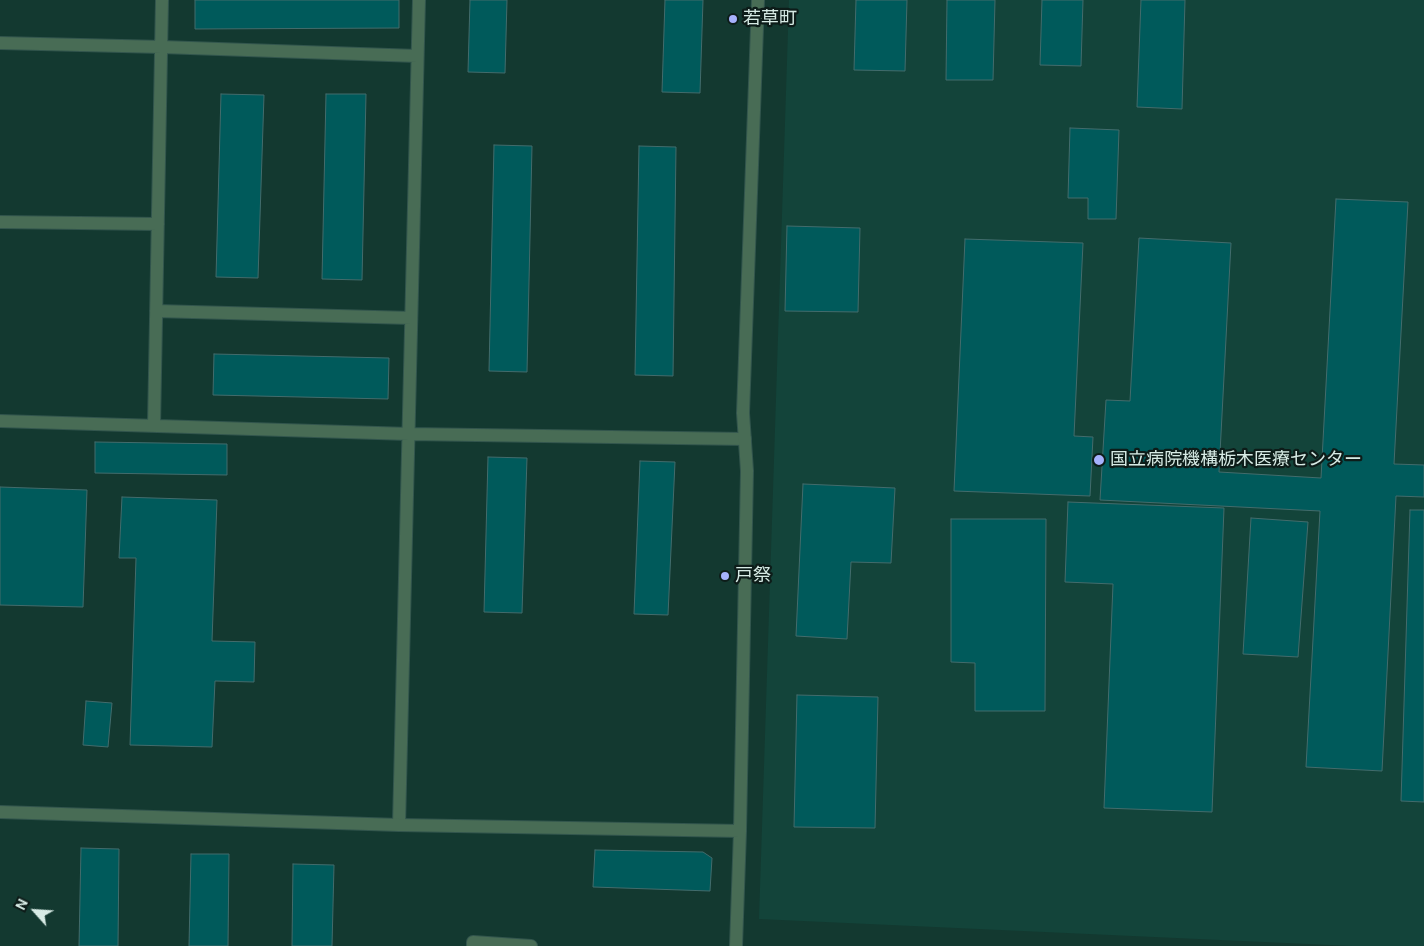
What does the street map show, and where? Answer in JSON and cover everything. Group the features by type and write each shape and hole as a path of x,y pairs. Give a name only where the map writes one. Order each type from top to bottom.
{"street":[{"path":"154,426 162,0"},
{"path":"399,825 419,0"},
{"path":"736,946 747,471 743,403 758,0"},
{"path":"0,43 162,46 417,56"},
{"path":"0,222 158,224"},
{"path":"156,311 411,318"},
{"path":"0,421 409,434 745,439"},
{"path":"0,812 399,825 740,831"},
{"path":"473,946 473,942 531,946"}],"shaded area":[{"name":"国立病院機構栃木医療センター","path":"789,0 1424,0 1424,946 1352,946 759,919"}],"building":[{"path":"195,0 399,0 399,28 195,29"},
{"path":"470,0 507,0 505,73 468,72"},
{"path":"665,0 703,0 700,93 662,92"},
{"path":"856,0 907,0 905,71 854,70"},
{"path":"947,0 995,0 993,80 946,80"},
{"path":"1042,0 1083,0 1081,66 1040,65"},
{"path":"1141,0 1185,0 1182,109 1137,107"},
{"path":"221,94 264,95 258,278 216,277"},
{"path":"326,94 366,94 362,280 322,279"},
{"path":"1070,128 1119,130 1116,219 1088,219 1088,198 1068,198"},
{"path":"494,145 532,146 527,372 489,371"},
{"path":"639,146 676,147 673,376 635,375"},
{"path":"1336,199 1408,202 1394,464 1424,465 1424,497 1396,496 1382,771 1306,767 1320,511 1100,500 1106,400 1130,401 1139,238 1231,243 1219,472 1321,478"},
{"path":"787,226 860,228 858,312 785,311"},
{"path":"965,239 1083,243 1074,436 1093,437 1090,496 954,491"},
{"path":"214,354 389,358 388,399 213,395"},
{"path":"95,442 227,444 227,475 95,473"},
{"path":"488,457 527,458 522,613 484,612"},
{"path":"640,461 675,462 668,615 634,614"},
{"path":"803,484 895,488 891,563 851,562 847,639 796,636"},
{"path":"0,487 87,490 83,607 0,605"},
{"path":"122,497 217,500 212,641 255,642 254,682 215,681 212,747 130,745 136,558 119,558"},
{"path":"1068,502 1224,508 1212,812 1104,808 1113,584 1065,582"},
{"path":"1410,510 1424,510 1424,802 1401,801"},
{"path":"1251,518 1308,522 1298,657 1243,654"},
{"path":"951,519 1046,519 1045,711 975,711 975,663 951,662"},
{"path":"797,695 878,697 875,828 794,827"},
{"path":"86,701 112,703 108,747 83,745"},
{"path":"81,848 119,849 118,946 79,946"},
{"path":"595,850 703,852 712,858 710,891 593,887"},
{"path":"191,854 229,854 228,946 189,946"},
{"path":"293,864 334,865 332,946 292,946"}],"place":[{"name":"若草町","path":"733,19"},
{"name":"国立病院機構栃木医療センター","path":"1099,460"},
{"name":"戸祭","path":"725,576"}]}
